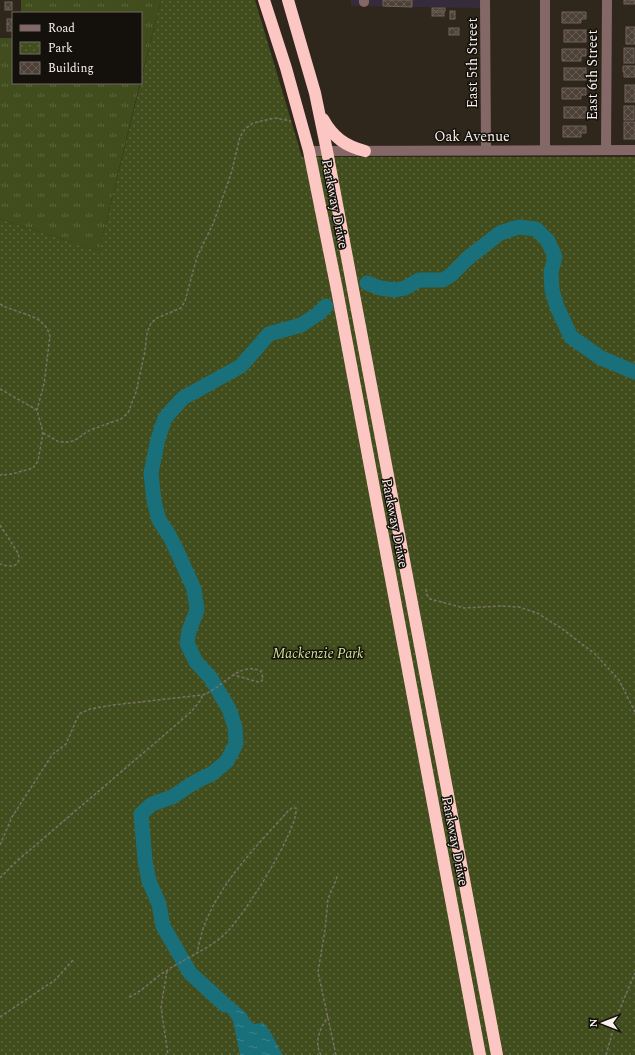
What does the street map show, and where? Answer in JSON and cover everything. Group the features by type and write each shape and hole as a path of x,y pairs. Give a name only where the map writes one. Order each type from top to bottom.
{"highway":[{"name":"Parkway Drive","path":"263,0 269,15 309,151 480,1055"},
{"name":"Parkway Drive","path":"288,0 317,104 327,151 497,1055"},
{"path":"291,0 297,29"},
{"path":"317,104 330,130 340,140 351,147 365,151"}],"street":[{"name":"East 5th Street","path":"485,0 486,150"},
{"path":"545,0 545,150"},
{"name":"East 6th Street","path":"606,150 607,0"},
{"name":"Oak Avenue","path":"309,151 635,150"}],"path":[{"path":"43,433 59,442 70,442 77,440 90,430 121,419 128,413 136,392 145,351 147,333 151,323 157,318 181,308 185,301 197,257 211,229 231,174 240,137 245,128 264,119 275,118 290,121 300,118"},
{"path":"0,304 39,320 49,332 49,344 45,374 37,410 43,433 40,440 40,456 36,466 28,470 0,475"},
{"path":"0,389 37,410"},
{"path":"0,525 19,557 14,566 6,567 0,564"},
{"path":"426,589 427,595 430,599 464,608 507,606 518,607 537,613 561,628 595,654 619,680 635,712"},
{"path":"0,845 12,817 52,755 66,744 79,714 90,709 113,705 202,695 240,671 249,669 261,671 264,678 262,681 258,682 234,675"},
{"path":"0,878 36,845 191,712 201,700 202,695"},
{"path":"129,997 136,994 177,964 197,953 223,936 239,918 281,851 295,815 296,808 289,810 229,879 213,906 204,926 197,953"},
{"path":"336,1055 319,978 318,967 325,930 328,899 338,875"},
{"path":"0,1017 55,980 73,960"},
{"path":"167,971 161,1007 168,1055"},
{"path":"606,1055 618,1013 635,973"},
{"path":"321,1055 318,1040 328,1016"}],"shaded area":[{"path":"351,0 481,0 480,8 351,6"}],"green space":[{"path":"21,0 161,0 142,76 142,12 21,12"},
{"name":"Mackenzie Park","path":"161,0 255,0 302,157 635,157 635,1055 0,1055 0,219 99,251 140,84 142,84 142,77"},
{"path":"0,38 12,38 12,84 140,84 99,251 0,219"}],"water":[{"path":"205,989 216,991 233,1002 246,1013 254,1024 263,1023 272,1035 283,1055 240,1055 233,1021 227,1012 212,999"}],"building":[{"path":"383,0 412,0 412,7 383,6"},
{"path":"624,0 635,0 635,4 624,4"},
{"path":"5,2 12,2 12,10 5,10"},
{"path":"432,8 445,8 445,11 432,11"},
{"path":"450,11 455,11 455,19 450,19"},
{"path":"432,12 444,12 444,16 432,16"},
{"path":"562,12 586,12 586,19 581,19 581,23 562,23"},
{"path":"7,19 12,19 12,31 7,31"},
{"path":"626,27 635,27 635,44 626,44"},
{"path":"449,28 459,28 459,35 449,35"},
{"path":"564,30 586,30 586,42 564,42"},
{"path":"624,48 634,48 634,63 624,63"},
{"path":"562,49 586,49 586,56 581,56 581,61 562,61"},
{"path":"623,66 635,66 635,77 624,77"},
{"path":"564,68 586,68 586,80 564,80"},
{"path":"625,85 635,85 635,102 625,102"},
{"path":"562,88 586,88 586,95 581,95 581,99 562,99"},
{"path":"624,106 634,106 634,120 624,120"},
{"path":"564,107 586,107 586,118 564,118"},
{"path":"624,122 635,122 635,139 624,139"},
{"path":"563,126 586,126 586,133 581,133 581,137 563,137"}],"waterway":[{"path":"367,283 380,288 395,290 405,288 419,280 443,280 451,275 468,258 500,233 519,227 536,229 548,241 555,257 551,272 552,290 557,307 571,337 601,358 635,372"},
{"path":"225,1005 190,973 163,926 159,904 149,881 145,860 141,814 152,804 172,797 195,782 213,773 227,761 236,744 235,727 229,709 210,677 196,662 187,643 189,631 197,610 194,589 169,535 159,520 154,501 151,473 158,439 165,418 183,398 241,366 269,334 301,325 318,314 326,306"}]}
